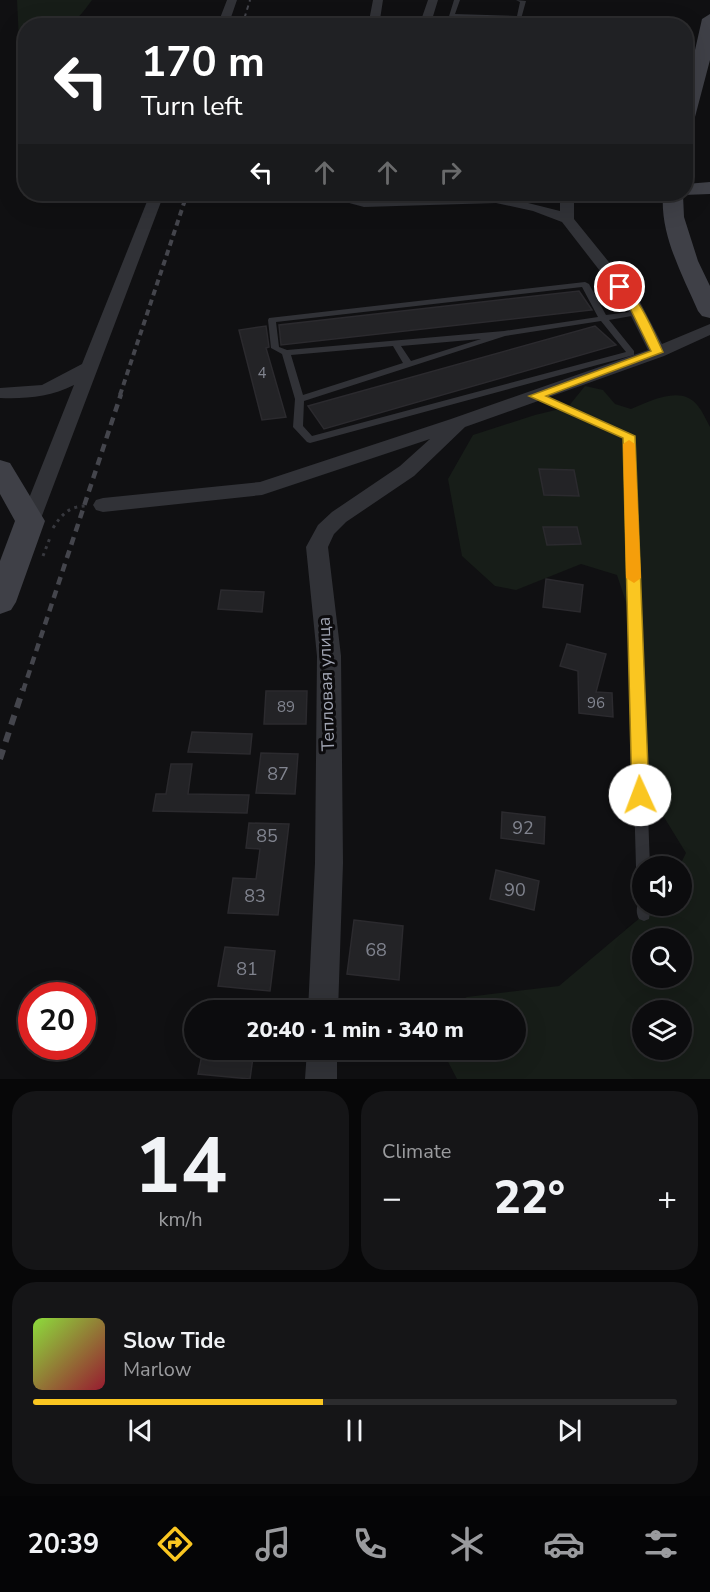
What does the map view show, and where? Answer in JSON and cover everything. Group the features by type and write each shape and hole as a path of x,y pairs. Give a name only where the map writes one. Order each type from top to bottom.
{"street":[{"path":"225,18 232,0"},
{"path":"375,18 378,0"},
{"path":"427,18 433,0"},
{"path":"693,94 710,19"},
{"path":"693,189 710,188"},
{"path":"0,602 154,201"},
{"path":"357,201 364,203 430,201"},
{"path":"505,201 537,208 567,219 632,301 658,352"},
{"path":"567,201 567,219"},
{"path":"673,201 673,217 687,261 710,312"},
{"path":"103,505 262,488 535,396 658,352 710,329"},
{"path":"0,393 29,394 65,384 90,367"},
{"name":"Тепловая улица","path":"323,1000 329,863 329,656 317,547 325,530 339,517 407,471 458,423"},
{"path":"0,469 30,521"},
{"path":"321,1079 322,1060"}],"lane":[{"path":"457,0 452,16 519,18 523,1 519,0"},
{"path":"286,353 300,399 298,427 310,440 631,353 603,318 585,284 272,320 275,348 286,353 504,334 603,318 638,313"},
{"path":"300,399 504,334"},
{"path":"396,344 408,364"},
{"path":"535,396 629,436 643,856"}],"path":[{"path":"41,560 53,529 66,509 77,506 103,505"}],"shaded area":[{"path":"17,0 92,0 77,18 18,18 18,21"},
{"path":"585,386 603,390 615,404 631,409 666,396 683,396 691,399 698,406 710,427 710,1079 457,1079 447,1060 526,1060 526,1000 461,1000 467,997 559,986 642,916 692,916 692,856 684,856 686,853 648,791 639,641 617,575 581,564 516,590 495,586 462,556 448,479 473,435 568,407"}],"building":[{"path":"579,291 592,310 281,345 279,325"},
{"path":"266,326 269,347 266,348 286,417 262,420 239,330"},
{"path":"595,326 616,345 324,429 308,406"},
{"path":"539,469 574,470 579,496 544,495"},
{"path":"543,527 577,527 581,544 547,545"},
{"path":"546,579 583,585 580,612 543,607"},
{"path":"221,590 264,592 262,612 218,609"},
{"path":"567,644 606,654 596,692 612,693 613,717 579,713 578,671 560,666"},
{"path":"266,691 307,691 306,724 264,724"},
{"path":"192,732 252,734 250,754 188,752"},
{"path":"261,753 298,754 295,794 256,793"},
{"path":"171,764 192,764 188,794 249,795 247,813 153,811 156,794 166,794"},
{"path":"502,812 545,817 544,844 501,838"},
{"path":"249,823 289,824 278,915 228,913 233,878 256,879 260,849 246,848"},
{"path":"496,870 539,881 534,910 490,899"},
{"path":"354,920 403,926 399,980 347,974"},
{"path":"225,947 275,951 270,991 218,986"},
{"path":"201,1060 253,1060 250,1079 198,1074"}],"railway":[{"path":"244,18 250,0"},
{"path":"120,395 185,201"},
{"path":"23,691 121,394"},
{"path":"0,759 23,689"}],"slow traffic":[{"path":"629,444 634,578"}],"route":[{"path":"620,287 632,301 658,352 535,396 629,436 640,795"}]}
